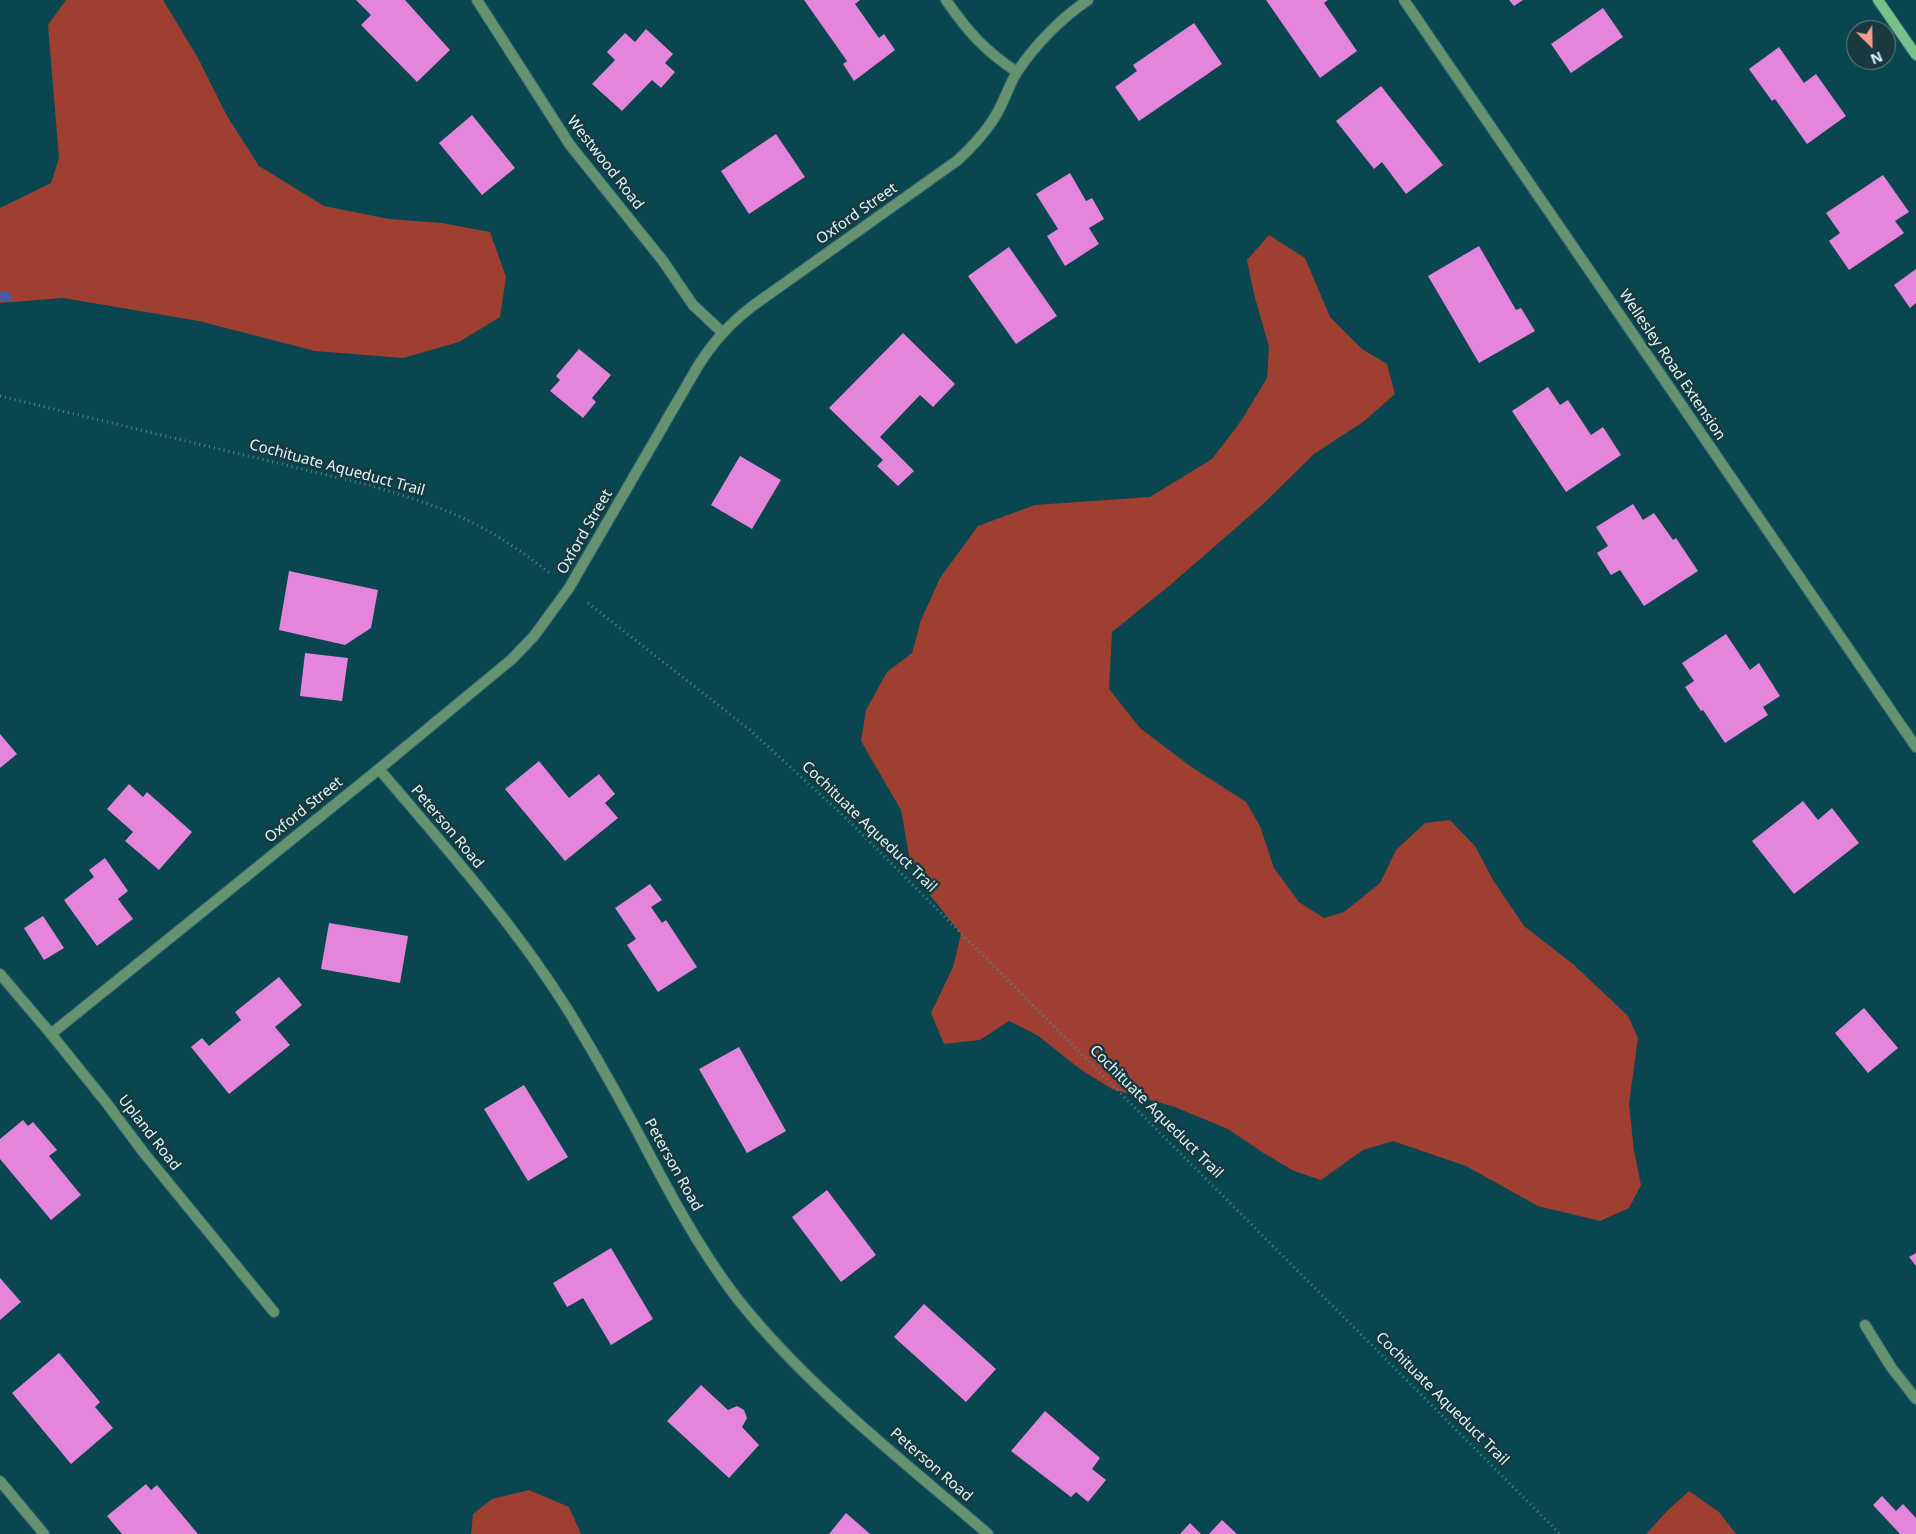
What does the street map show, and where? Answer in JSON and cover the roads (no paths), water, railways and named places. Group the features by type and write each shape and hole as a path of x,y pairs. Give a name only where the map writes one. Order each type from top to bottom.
{"main road":[{"path":"1878,0 1916,55"}],"street":[{"name":"Westwood Road","path":"477,0 570,145 659,255 694,305 723,333"},
{"path":"946,0 979,43 997,59 1017,72"},
{"name":"Oxford Street","path":"51,1034 512,659 534,636 570,588 709,349 738,317 754,304 958,160 978,140 994,119 1017,72 1039,44 1088,0"},
{"name":"Wellesley Road Extension","path":"1404,0 1916,747"},
{"name":"Peterson Road","path":"379,769 490,901 537,964 603,1069 676,1204 705,1252 736,1296 772,1339 807,1376 988,1534"},
{"name":"Upland Road","path":"0,974 51,1034 144,1153 274,1312"},
{"path":"1865,1326 1891,1367 1916,1399"},
{"path":"0,1480 44,1534"}],"waterway":[{"path":"0,296 7,297"}]}
